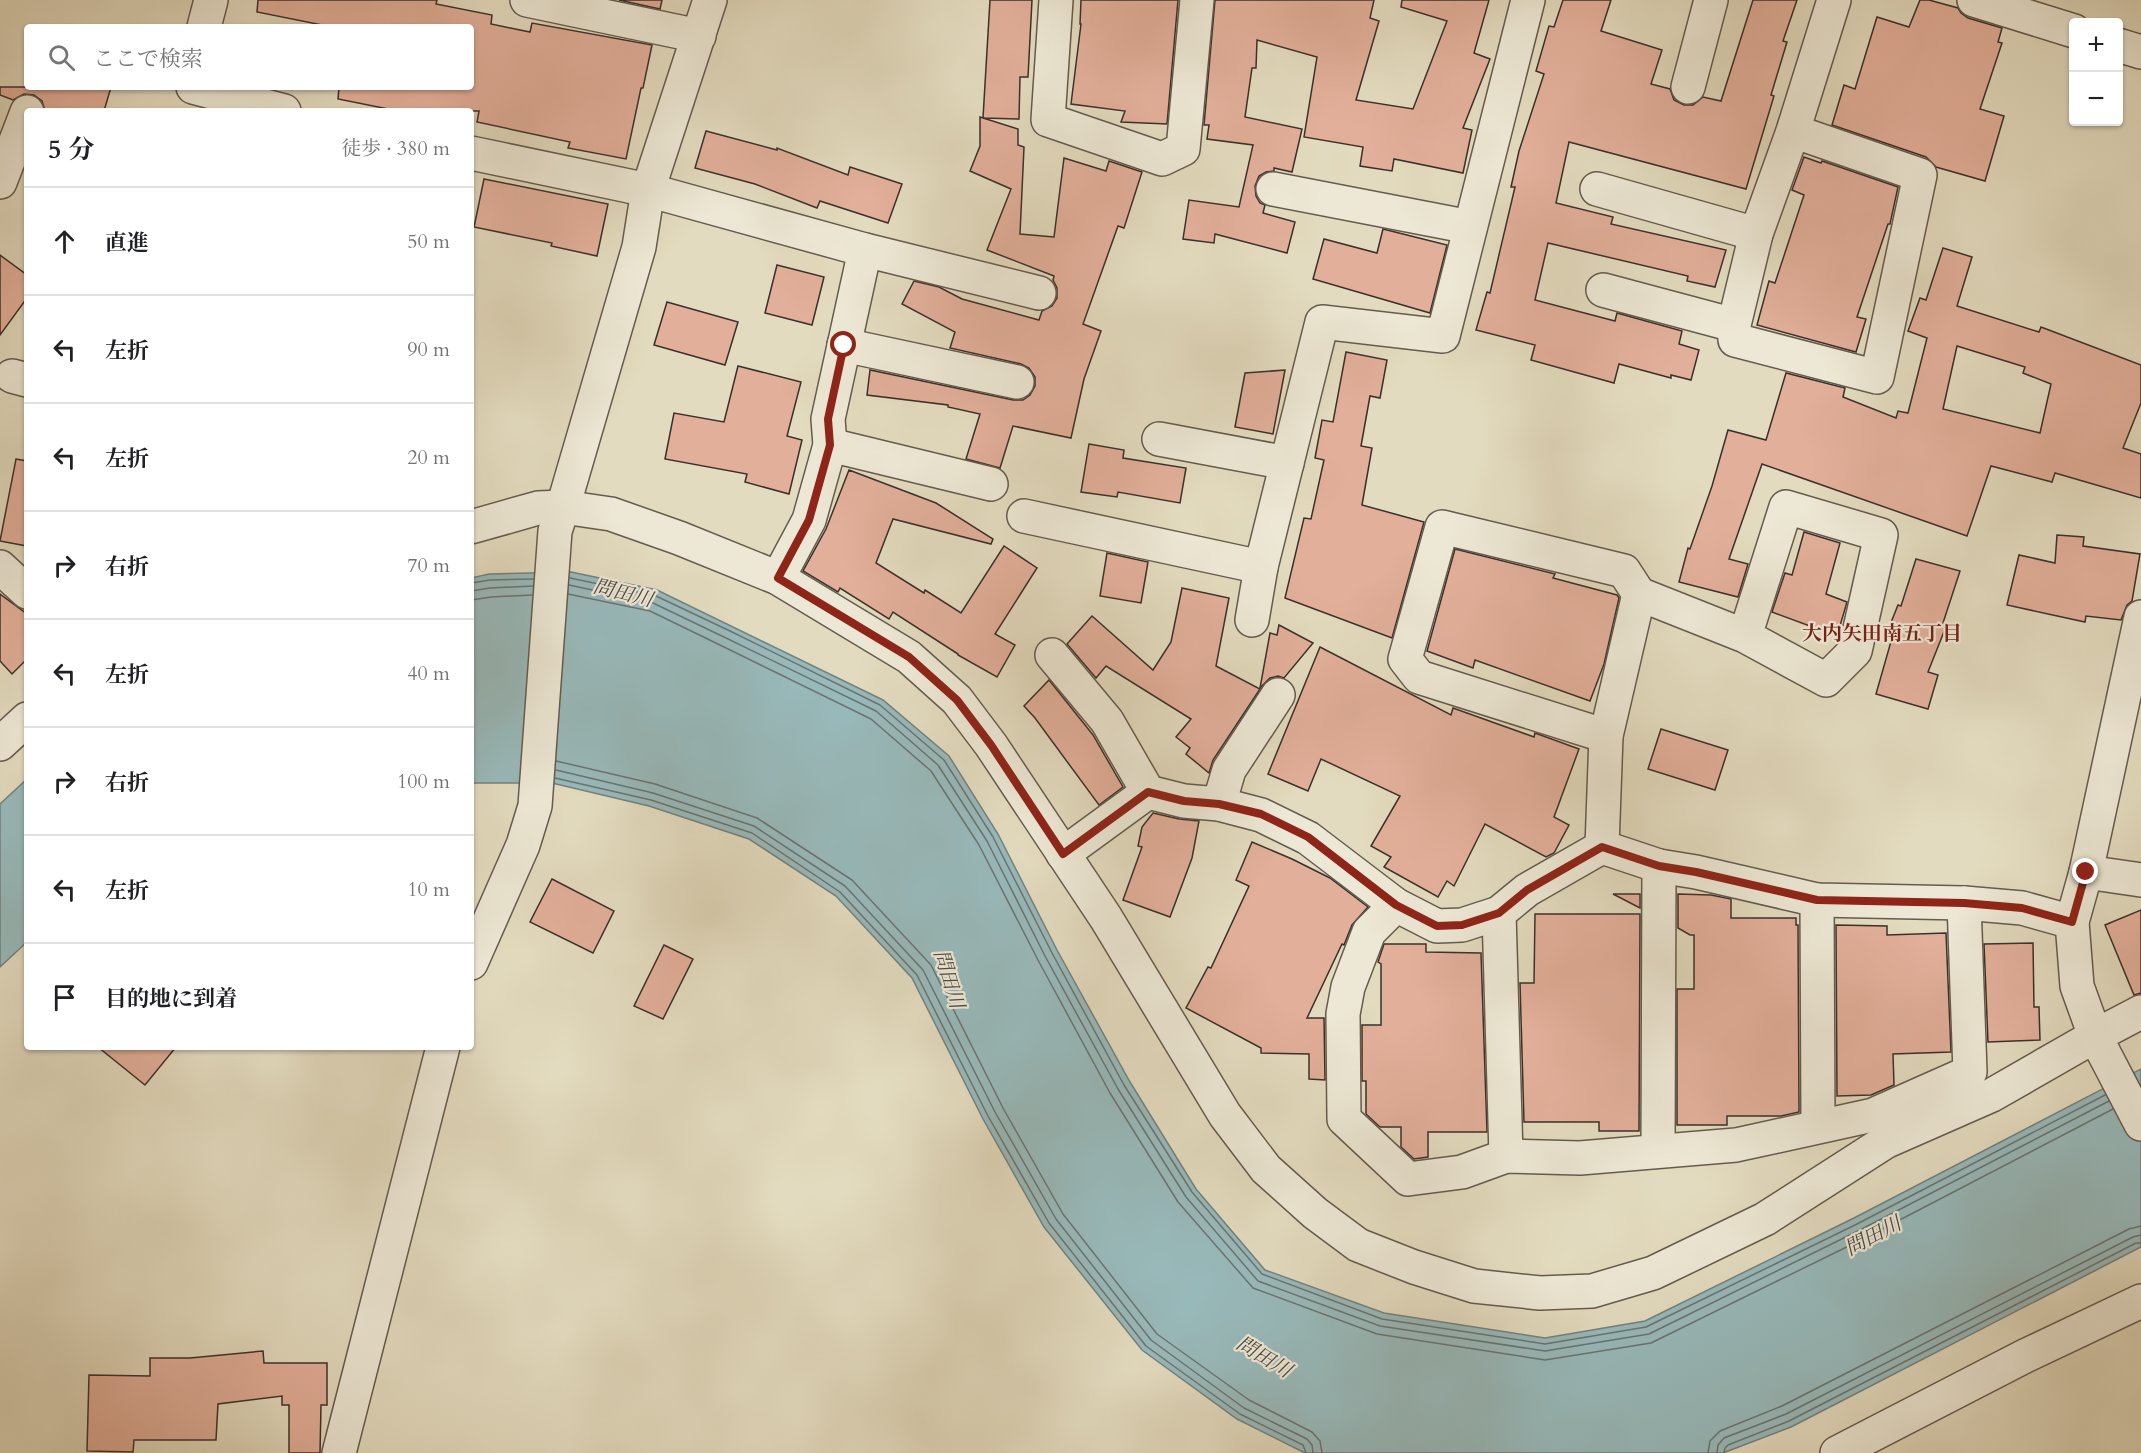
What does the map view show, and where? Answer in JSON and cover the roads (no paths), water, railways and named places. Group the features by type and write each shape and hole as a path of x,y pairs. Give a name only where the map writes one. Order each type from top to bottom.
{"street":[{"path":"205,24 211,0"},
{"path":"527,0 699,36"},
{"path":"474,956 523,845 535,806 559,519 639,247 648,190 710,0"},
{"path":"1056,0 1048,120 1162,159 1183,148 1197,0"},
{"path":"1252,620 1261,567 1322,322 1443,336 1528,0"},
{"path":"1688,87 1711,0"},
{"path":"1793,131 1920,175 1876,377 1735,340 1734,325 1756,234 1793,131 1834,0"},
{"path":"1974,0 2069,30"},
{"path":"2123,47 2141,52"},
{"path":"29,108 36,90"},
{"path":"204,90 273,108"},
{"path":"0,182 24,120"},
{"path":"474,154 648,190 865,250 1039,293"},
{"path":"1273,189 1470,227"},
{"path":"1597,189 1756,234"},
{"path":"778,578 809,520 830,445 828,419 865,250"},
{"path":"1603,290 1734,325"},
{"path":"844,345 1017,382"},
{"path":"1159,439 1287,464"},
{"path":"830,445 991,484"},
{"path":"1606,736 1419,677 1405,659 1442,527 1624,571 1638,594 1745,636 1826,680 1855,651 1881,535 1786,507 1745,636"},
{"path":"474,526 538,508 559,519 611,514 679,538 778,578 909,657 957,700 991,745 1112,928 1182,1047 1226,1115 1266,1169 1315,1213 1358,1245 1414,1268 1474,1286 1540,1293 1593,1291 1653,1273 1765,1219 1885,1142 1992,1095 2098,1043 2141,1012"},
{"path":"1024,516 1261,567"},
{"path":"0,567 24,589"},
{"path":"1602,847 1606,736 1638,594"},
{"path":"2141,616 2133,683 2072,922 2077,986 2098,1043 2141,1124"},
{"path":"1052,655 1107,720 1148,792 1184,801 1219,804 1261,814 1308,837 1396,905 1437,926 1462,925 1499,913 1527,890 1602,847 1659,866 1696,872 1817,900 1964,903 2022,908 2072,922"},
{"path":"1219,804 1229,770 1278,695"},
{"path":"0,744 24,722"},
{"path":"1063,854 1148,792"},
{"path":"1659,866 1659,1151"},
{"path":"2086,872 2141,879"},
{"path":"1817,900 1818,1125"},
{"path":"1396,905 1369,932 1348,987 1343,1014 1344,1119 1408,1179 1462,1172 1506,1156 1580,1158 1736,1145 1818,1125 1873,1115 1970,1072 1964,903"},
{"path":"1499,913 1506,1156"},
{"path":"339,1453 442,1050"},
{"path":"1837,1453 2025,1356 2141,1301"}],"water":[{"name":"問田川","path":"571,572 657,590 883,700 949,756 998,834 1057,950 1130,1082 1196,1189 1265,1270 1384,1313 1545,1338 1645,1321 1854,1218 2141,1069 2141,1247 1791,1427 1723,1453 1305,1453 1237,1419 1142,1350 1044,1227 983,1119 912,978 836,896 749,839 649,806 552,783 474,783 474,577 489,574"},
{"path":"24,782 24,945 0,967 0,804"}],"district":[{"name":"大内矢田南五丁目","path":"1882,633"}]}
